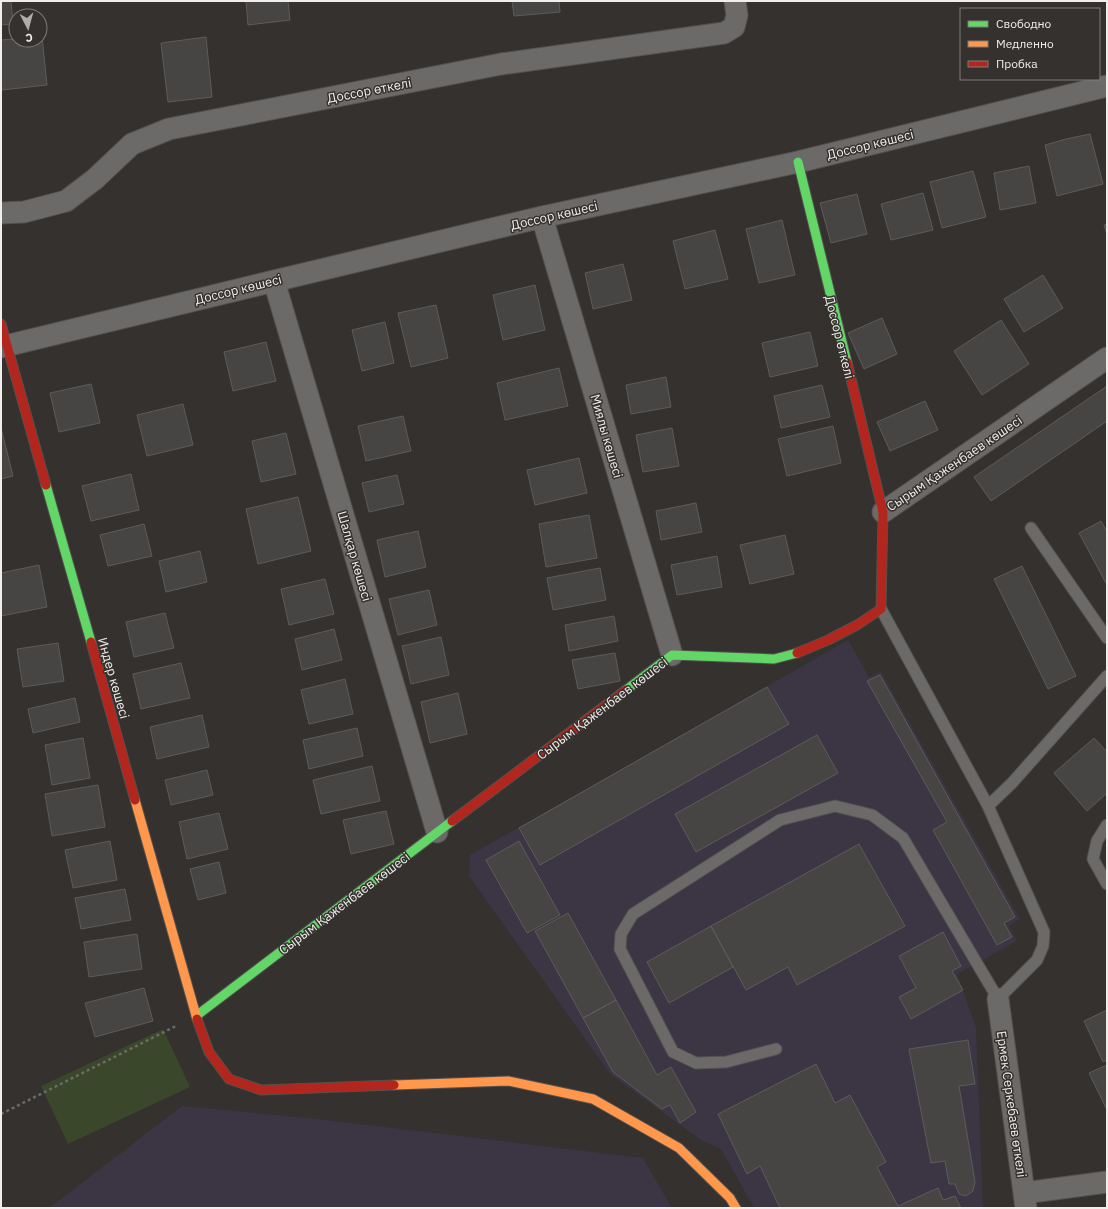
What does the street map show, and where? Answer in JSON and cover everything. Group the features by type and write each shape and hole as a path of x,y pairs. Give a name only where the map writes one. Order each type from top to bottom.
{"street":[{"name":"Доссор өткелі","path":"1,213 24,212 66,201 95,179 132,144 169,129 501,64 724,33 734,27 737,15 736,1"},
{"name":"Доссор көшесі","path":"4,347 542,217 798,162 1107,86"},
{"name":"Доссор өткелі","path":"798,162 882,512"},
{"name":"Миялы көшесі","path":"542,217 672,655"},
{"name":"Шалқар көшесі","path":"274,281 437,832"},
{"name":"Индер көшесі","path":"1,324 4,347 196,1016 209,1052 229,1079 261,1090 508,1081 593,1099 679,1148 730,1198 736,1208"},
{"name":"Сырым Қаженбаев көшесі","path":"196,1016 672,655 774,659 801,652 828,640 857,625 881,608 882,512 1107,358"},
{"name":"Ермек Серкебаев өткелі","path":"998,1000 1025,1201"},
{"path":"1025,1201 1107,1182"}],"lane":[{"path":"1031,528 1107,638"},
{"path":"776,1049 726,1062 696,1064 673,1052 620,950 622,934 633,914 780,820 835,806 872,815 903,838 998,1000 1037,960 1043,946 1044,932 988,806 881,608"},
{"path":"988,806 1012,782 1107,676"},
{"path":"1107,825 1097,841 1093,859 1107,884"}],"path":[{"path":"1,1114 196,1016"}],"shaded area":[{"path":"848,640 869,677 881,672 1020,919 1009,926 1017,941 957,974 976,1027 983,1208 754,1208 721,1149 701,1140 610,1074 469,876 470,855"},
{"path":"182,1106 318,1119 643,1158 672,1208 49,1208"}],"green space":[{"path":"163,1029 190,1087 68,1144 41,1086"}],"building":[{"path":"1,1 11,1 12,8 8,8 8,24 1,25"},
{"path":"246,1 288,1 290,20 248,25"},
{"path":"512,1 559,1 560,12 514,16"},
{"path":"206,37 212,97 168,102 161,43"},
{"path":"1,40 8,40 8,48 43,48 47,85 2,90"},
{"path":"1090,134 1103,184 1057,196 1045,145"},
{"path":"1029,166 1036,203 1000,210 994,173"},
{"path":"973,171 986,217 942,228 930,182"},
{"path":"923,193 933,230 891,240 881,204"},
{"path":"857,194 867,234 831,243 820,203"},
{"path":"782,220 795,275 759,283 746,229"},
{"path":"1107,224 1107,235 1104,225"},
{"path":"715,230 728,279 685,289 673,241"},
{"path":"623,264 632,300 593,309 585,273"},
{"path":"1043,275 1063,308 1024,332 1004,299"},
{"path":"535,285 545,330 503,340 493,295"},
{"path":"436,305 448,358 411,367 398,313"},
{"path":"882,318 897,354 864,369 848,333"},
{"path":"1001,320 1029,364 982,395 954,351"},
{"path":"385,322 394,363 362,371 352,330"},
{"path":"810,332 818,366 770,377 762,343"},
{"path":"266,342 276,381 233,391 224,352"},
{"path":"559,368 568,406 505,420 497,383"},
{"path":"666,377 671,407 631,414 626,385"},
{"path":"91,384 100,423 59,432 50,393"},
{"path":"822,385 830,417 781,428 774,396"},
{"path":"1107,386 1107,421 991,501 974,477"},
{"path":"925,401 938,430 890,451 877,422"},
{"path":"183,404 193,445 147,456 137,415"},
{"path":"403,416 411,451 366,461 358,426"},
{"path":"833,426 841,463 787,476 778,439"},
{"path":"1,428 13,476 1,479"},
{"path":"672,428 679,466 643,472 636,435"},
{"path":"286,433 296,474 261,482 252,441"},
{"path":"579,458 587,493 535,505 527,470"},
{"path":"131,474 139,510 91,521 82,486"},
{"path":"397,475 404,504 369,512 362,483"},
{"path":"298,497 311,551 258,564 246,509"},
{"path":"696,503 702,532 661,540 656,511"},
{"path":"589,515 597,558 546,567 539,524"},
{"path":"1101,521 1107,532 1107,585 1079,533"},
{"path":"144,524 152,556 108,566 100,535"},
{"path":"418,531 426,567 385,577 377,540"},
{"path":"785,535 794,574 750,584 740,545"},
{"path":"200,551 207,582 166,592 159,561"},
{"path":"717,556 722,587 677,595 671,565"},
{"path":"39,565 47,607 1,616 1,573"},
{"path":"1022,566 1076,676 1048,689 994,579"},
{"path":"600,568 606,600 553,610 547,578"},
{"path":"325,579 334,614 289,625 281,589"},
{"path":"429,590 437,625 398,635 389,599"},
{"path":"165,613 174,648 134,657 126,622"},
{"path":"614,616 618,641 569,651 565,625"},
{"path":"334,629 342,660 302,670 295,639"},
{"path":"441,637 449,675 411,684 402,646"},
{"path":"58,643 64,681 23,687 17,649"},
{"path":"615,653 620,681 578,689 572,660"},
{"path":"181,663 190,698 141,709 133,674"},
{"path":"880,675 1015,917 1004,923 1012,937 997,945 933,830 947,822 867,681"},
{"path":"345,679 353,714 309,724 301,690"},
{"path":"767,687 789,724 540,865 519,828"},
{"path":"458,693 467,734 430,743 421,702"},
{"path":"75,698 80,722 33,733 28,709"},
{"path":"202,715 209,747 157,759 150,727"},
{"path":"357,728 363,756 309,769 303,740"},
{"path":"817,735 838,773 696,852 675,814"},
{"path":"83,738 90,778 52,785 45,745"},
{"path":"1094,738 1107,752 1107,793 1087,811 1054,773"},
{"path":"372,766 380,801 321,814 313,780"},
{"path":"207,770 213,795 171,805 165,780"},
{"path":"98,785 105,827 52,836 45,794"},
{"path":"386,811 394,844 351,854 343,820"},
{"path":"219,813 228,849 187,859 179,822"},
{"path":"110,841 117,880 73,888 65,850"},
{"path":"519,841 560,915 527,933 486,860"},
{"path":"859,844 905,926 797,985 788,967 746,990 711,926"},
{"path":"219,862 226,893 198,900 190,869"},
{"path":"125,889 131,920 81,929 75,898"},
{"path":"568,913 616,1000 583,1018 535,931"},
{"path":"711,926 733,967 669,1003 647,962"},
{"path":"943,932 961,966 952,971 963,990 911,1019 899,997 916,988 899,956"},
{"path":"137,934 142,969 89,977 84,942"},
{"path":"144,988 153,1021 95,1037 85,1003"},
{"path":"616,1000 657,1075 671,1067 696,1112 680,1123 670,1105 662,1109 613,1072 583,1018"},
{"path":"1107,1010 1107,1060 1103,1062 1084,1021"},
{"path":"968,1040 975,1084 959,1086 975,1182 973,1191 966,1196 959,1194 955,1184 949,1184 945,1161 931,1163 909,1049"},
{"path":"816,1064 835,1103 850,1095 886,1162 877,1167 898,1206 938,1188 943,1200 955,1196 961,1208 780,1208 760,1166 747,1174 718,1114"},
{"path":"1107,1065 1107,1110 1089,1073"}],"traffic: fast":[{"path":"798,162 847,362"},
{"path":"46,485 91,642"},
{"path":"626,690 672,655 774,659 797,653"},
{"path":"196,1016 452,821"}],"traffic: slow":[{"path":"135,800 197,1019"},
{"path":"394,1085 508,1081 593,1099 679,1148 730,1198 736,1208"}],"traffic: jam":[{"path":"1,324 46,485"},
{"path":"797,653 828,640 857,625 881,609 883,512 847,362"},
{"path":"91,642 135,800"},
{"path":"452,821 626,690"},
{"path":"197,1019 209,1052 229,1079 261,1090 394,1085"}]}
